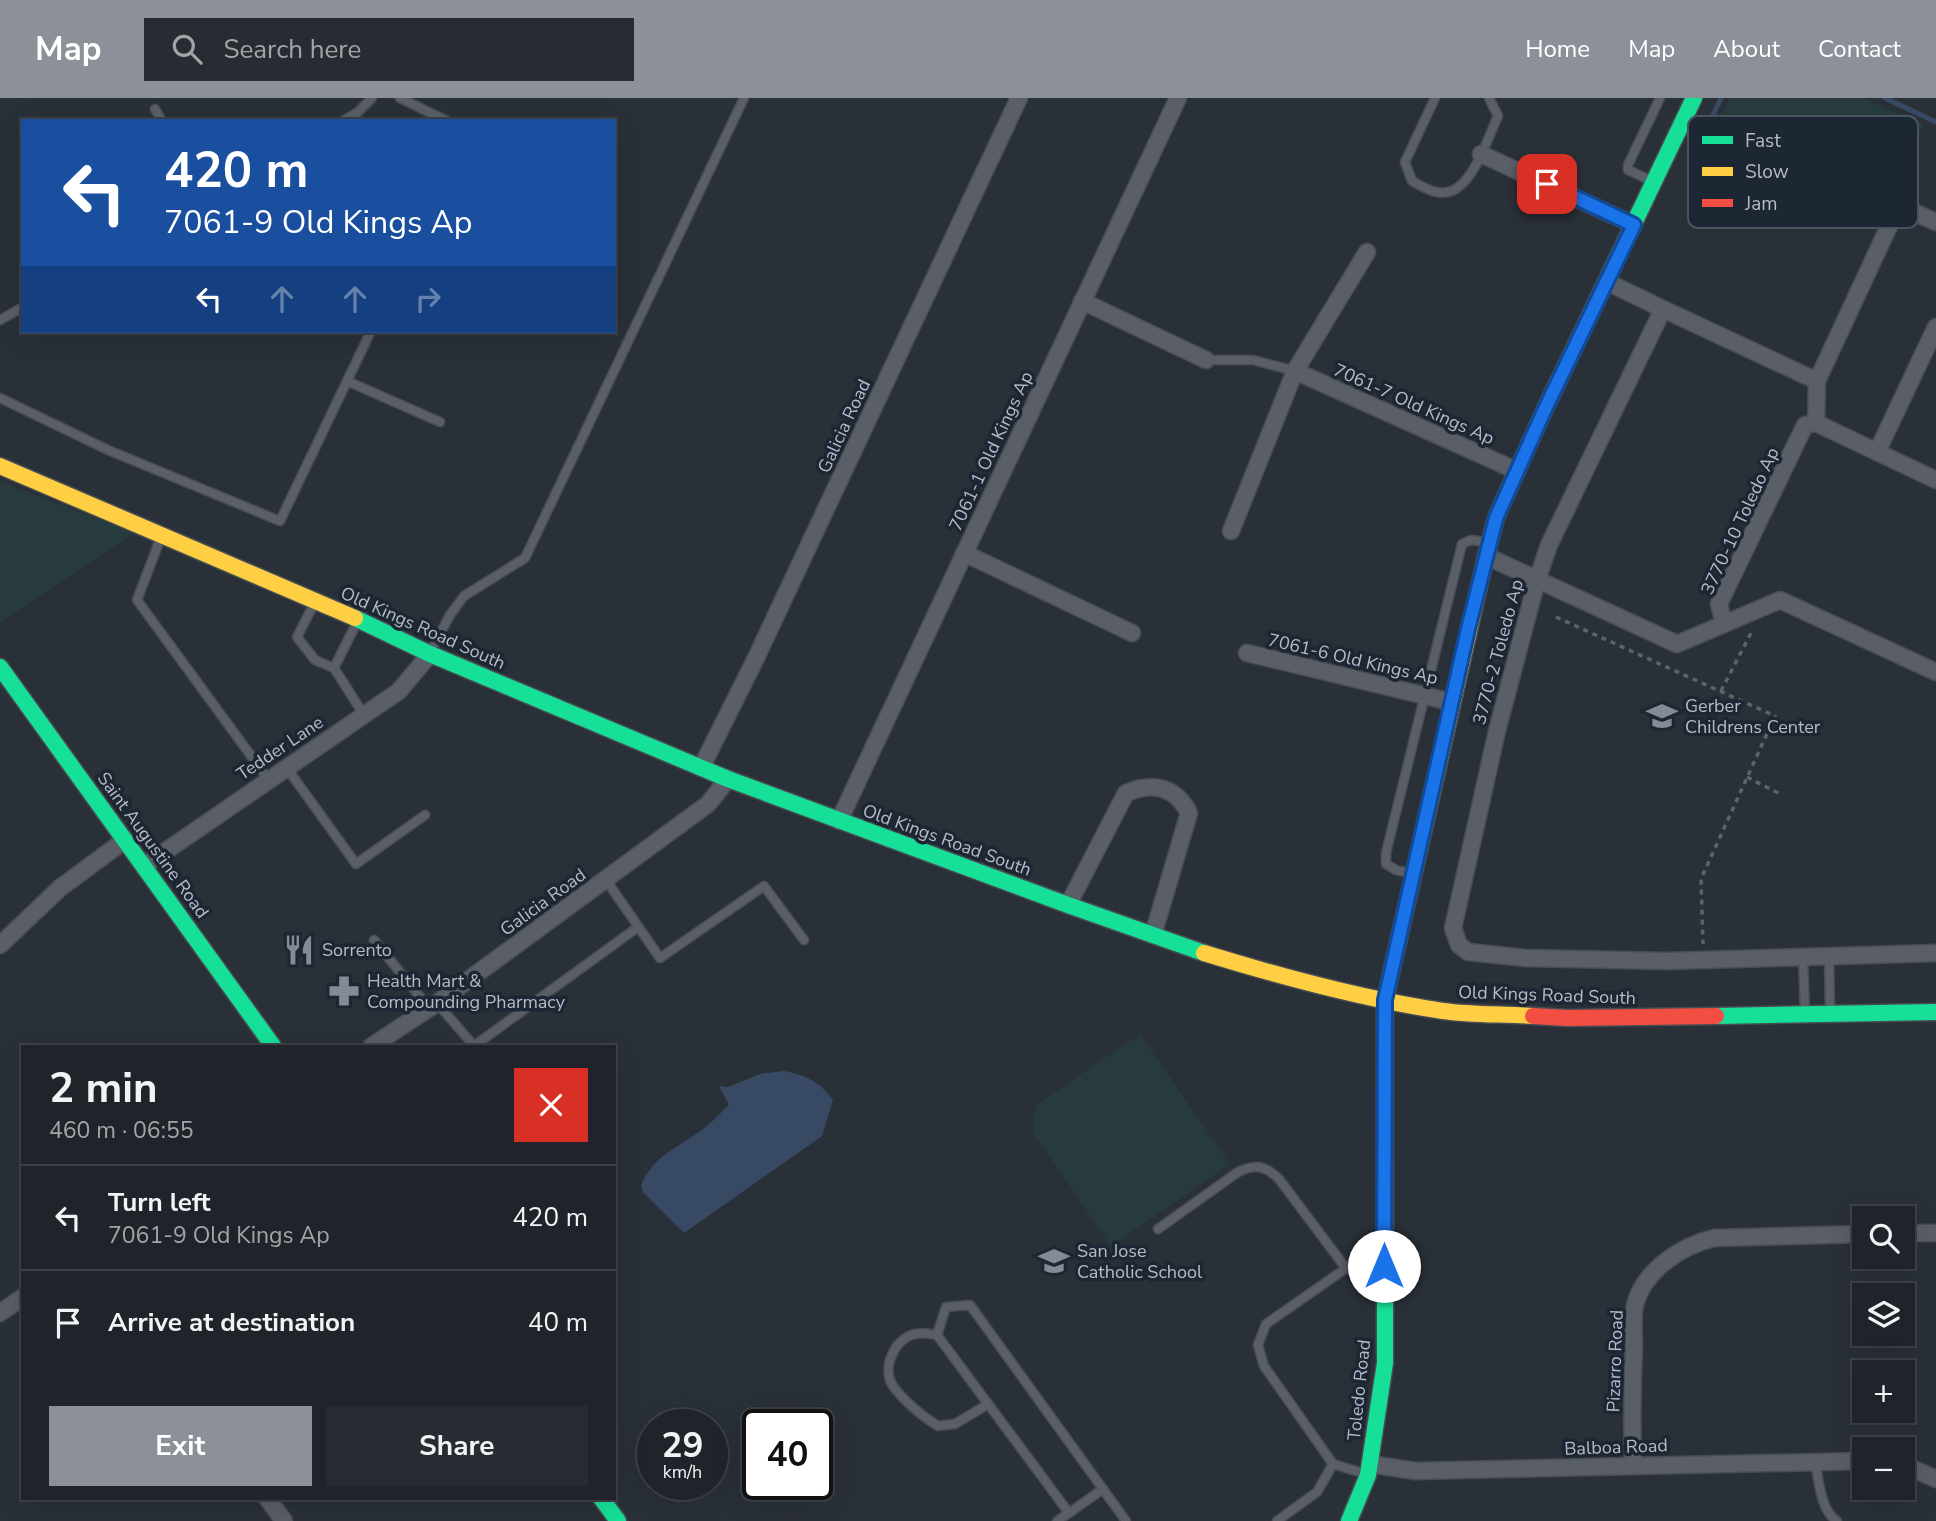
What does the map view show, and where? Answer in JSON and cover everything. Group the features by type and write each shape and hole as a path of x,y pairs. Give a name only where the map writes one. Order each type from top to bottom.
{"street":[{"name":"Galicia Road","path":"701,768 755,660 1019,98"},
{"name":"7061-1 Old Kings Ap","path":"839,821 1178,98"},
{"name":"Toledo Road","path":"1349,1521 1369,1470 1385,1363 1385,1000 1488,549 1496,518 1517,471 1694,98"},
{"path":"1482,154 1634,225"},
{"path":"1918,214 1936,222"},
{"path":"1888,228 1817,381 1816,424 1936,480"},
{"path":"1231,531 1295,372 1367,252"},
{"path":"1607,282 1817,381"},
{"path":"1082,301 1206,360"},
{"name":"3770-2 Toledo Ap","path":"1663,309 1549,545 1537,580 1497,731 1455,917 1453,928 1460,945 1468,952 1584,960 1703,960 1936,953"},
{"path":"1877,452 1936,327"},
{"name":"7061-7 Old Kings Ap","path":"1295,372 1517,471"},
{"name":"3770-10 Toledo Ap","path":"1724,624 1719,604 1805,425 1816,424"},
{"name":"Old Kings Road South","path":"0,466 358,619 430,654 728,779 1068,905 1268,972 1385,1000 1445,1011 1567,1018 1936,1012"},
{"path":"1488,549 1537,580 1677,644 1780,600 1936,672"},
{"path":"964,553 1132,633"},
{"name":"7061-6 Old Kings Ap","path":"1247,653 1451,702"},
{"name":"Tedder Lane","path":"144,866 399,691 430,654"},
{"name":"Saint Augustine Road","path":"0,667 272,1045"},
{"name":"Galicia Road","path":"373,1045 433,1005 708,804 728,779"},
{"path":"1068,905 1126,793 1143,787 1171,792 1181,799 1189,813 1153,935"},
{"path":"0,945 60,888 125,840"},
{"path":"1915,1233 1936,1233"},
{"name":"Pizarro Road","path":"1633,1466 1631,1409 1635,1305 1652,1275 1669,1259 1690,1246 1714,1238 1852,1234"},
{"path":"0,1313 21,1298"},
{"name":"Balboa Road","path":"1369,1470 1852,1461"},
{"path":"1915,1470 1936,1479"},
{"path":"268,1500 284,1521"},
{"path":"602,1500 618,1521"}],"lane":[{"path":"346,119 372,98"},
{"path":"400,98 443,119"},
{"path":"430,654 450,615 464,596 525,558 744,98"},
{"path":"1435,98 1405,162 1412,181 1428,190 1449,192 1464,184 1482,154 1497,116 1489,98"},
{"path":"1654,182 1628,170 1628,165 1660,98"},
{"path":"155,109 161,119"},
{"path":"0,320 21,308"},
{"path":"0,398 108,450 279,521 370,333"},
{"path":"1206,360 1253,360 1295,372"},
{"path":"347,381 440,422"},
{"path":"162,534 137,600 268,779"},
{"path":"1412,874 1386,864 1386,853 1462,544 1471,540 1488,549"},
{"path":"315,601 297,637 315,660 334,668 364,715"},
{"path":"334,668 358,619"},
{"path":"286,767 356,864 425,815"},
{"path":"606,880 660,958 764,886 804,940"},
{"path":"475,1045 638,927"},
{"path":"374,940 473,1045"},
{"path":"1829,956 1830,1014"},
{"path":"1803,957 1805,1014"},
{"path":"1157,1229 1238,1172 1260,1166 1270,1170 1279,1179 1345,1268"},
{"path":"1369,1470 1333,1464 1265,1366 1258,1345 1266,1324 1384,1242"},
{"path":"937,1335 946,1307 970,1305 1126,1521"},
{"path":"937,1335 913,1334 892,1352 888,1367 889,1378 894,1387 938,1426 955,1424 988,1404"},
{"path":"937,1335 1069,1513"},
{"path":"1815,1462 1821,1492 1832,1518 1837,1521"},
{"path":"1277,1521 1317,1492 1333,1464"},
{"path":"1057,1521 1103,1489"}],"path":[{"path":"1556,617 1775,716 1701,879 1703,960"},
{"path":"1721,691 1756,622"},
{"path":"1747,777 1780,794"}],"green space":[{"path":"1730,98 1862,98 1903,116 1721,116"},
{"path":"1918,122 1924,125 1918,137"},
{"path":"0,481 134,533 0,623"},
{"path":"1140,1034 1230,1164 1111,1246 1032,1131 1036,1105"}],"water":[{"path":"784,1071 812,1080 833,1100 822,1136 684,1233 643,1192 641,1185 647,1174 662,1157 699,1132 729,1105 719,1086 728,1087 760,1074"}],"waterway":[{"path":"1713,116 1721,98"},
{"path":"1885,98 1936,122"}],"traffic: fast":[{"path":"1502,504 1694,98"},
{"path":"355,618 430,654 728,779 1204,953"},
{"path":"0,667 272,1045"},
{"path":"1349,1521 1368,1475 1385,1363 1385,1000 1392,969"},
{"path":"1716,1016 1936,1012"},
{"path":"602,1500 618,1521"}],"traffic: slow":[{"path":"0,466 355,618"},
{"path":"1392,969 1486,556 1502,504"},
{"path":"1204,953 1322,986 1413,1006 1454,1012 1533,1016"}],"traffic: jam":[{"path":"1533,1016 1716,1016"}],"place":[{"name":"Gerber Childrens Center","path":"1662,716"},
{"name":"Sorrento","path":"299,950"},
{"name":"Health Mart & Compounding Pharmacy","path":"344,991"},
{"name":"San Jose Catholic School","path":"1054,1261"}],"route":[{"path":"1384,1266 1385,1000 1468,629 1496,518 1545,409 1634,225 1547,184"}]}
